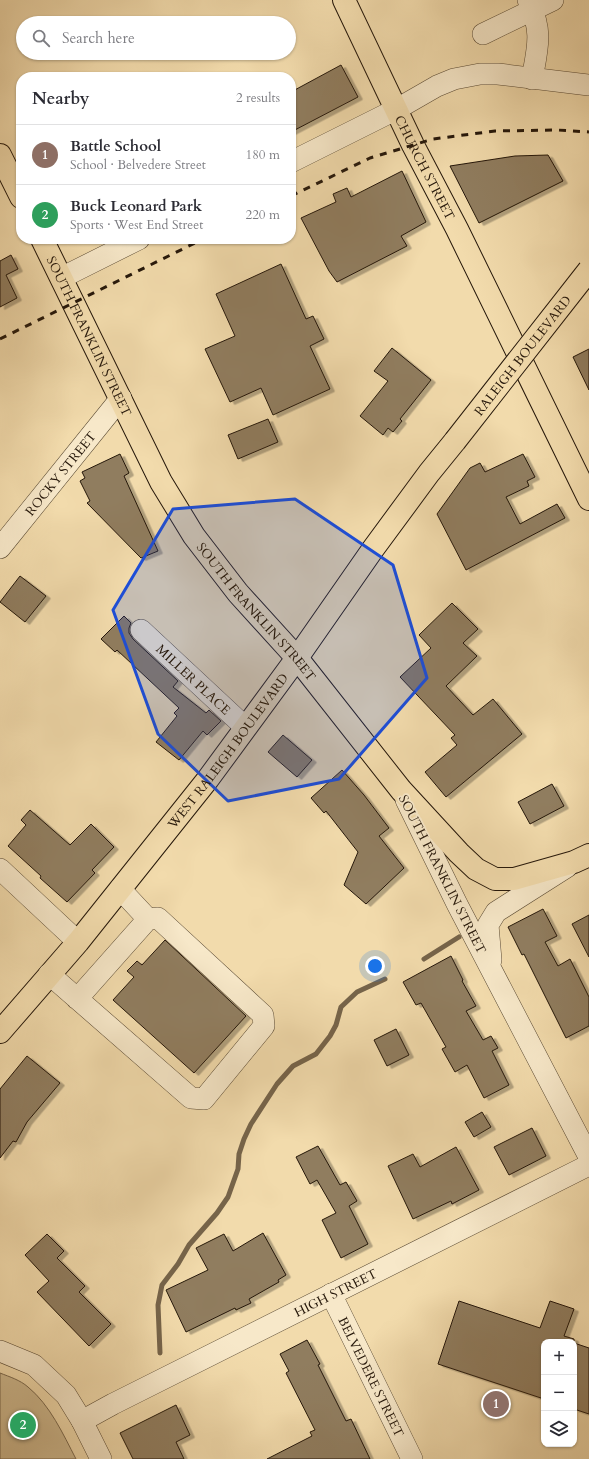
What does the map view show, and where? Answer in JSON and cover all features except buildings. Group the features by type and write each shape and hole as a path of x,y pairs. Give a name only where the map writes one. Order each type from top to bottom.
{"main road":[{"name":"CHURCH STREET","path":"344,0 413,145 457,229 589,499"},
{"path":"0,155 16,187"},
{"name":"SOUTH FRANKLIN STREET","path":"45,244 161,482 194,536 238,593 297,658 401,790"},
{"name":"RALEIGH BOULEVARD","path":"455,440 589,270"},
{"name":"WEST RALEIGH BOULEVARD","path":"0,1032 78,942 208,779 297,658 373,549 455,440"},
{"path":"401,790 476,870 496,879 514,879 582,858"}],"street":[{"path":"484,34 530,5 554,0"},
{"path":"530,5 538,28 539,40 532,78"},
{"path":"296,160 397,109 437,86 454,79 480,74 518,76 589,85"},
{"path":"62,278 129,244"},
{"name":"ROCKY STREET","path":"0,548 121,398"},
{"name":"MILLER PLACE","path":"141,630 245,727"},
{"name":"SOUTH FRANKLIN STREET","path":"401,790 492,971 589,1157"},
{"name":"SOUTH FRANKLIN STREET","path":"492,971 488,925 496,912 582,858"},
{"path":"0,869 78,942"},
{"path":"120,889 148,919"},
{"path":"49,974 77,999 191,1098 204,1099 264,1026 264,1015 158,918 148,919 77,999"},
{"name":"HIGH STREET","path":"82,1422 113,1404 589,1165"},
{"name":"BELVEDERE STREET","path":"331,1294 412,1459"},
{"path":"0,1351 34,1364 66,1395 101,1459"}],"highlighted area":[{"path":"295,499 393,565 427,678 339,779 228,801 158,734 113,610 173,509"}],"shaded area":[{"path":"0,1373 22,1382 36,1394 55,1420 76,1459 0,1459"}],"waterway":[{"path":"424,959 459,937"},
{"path":"160,1353 158,1305 162,1285 178,1264 189,1245 217,1213 228,1197 238,1169 239,1154 251,1124 277,1084 293,1066 316,1054 330,1036 336,1025 341,1007 357,992 385,979"}],"railway":[{"path":"296,194 370,158 433,139 495,131 557,130 589,132"},
{"path":"0,339 193,244"}],"place":[{"name":"Battle School","path":"496,1404"},
{"name":"Buck Leonard Park","path":"23,1425"}]}
